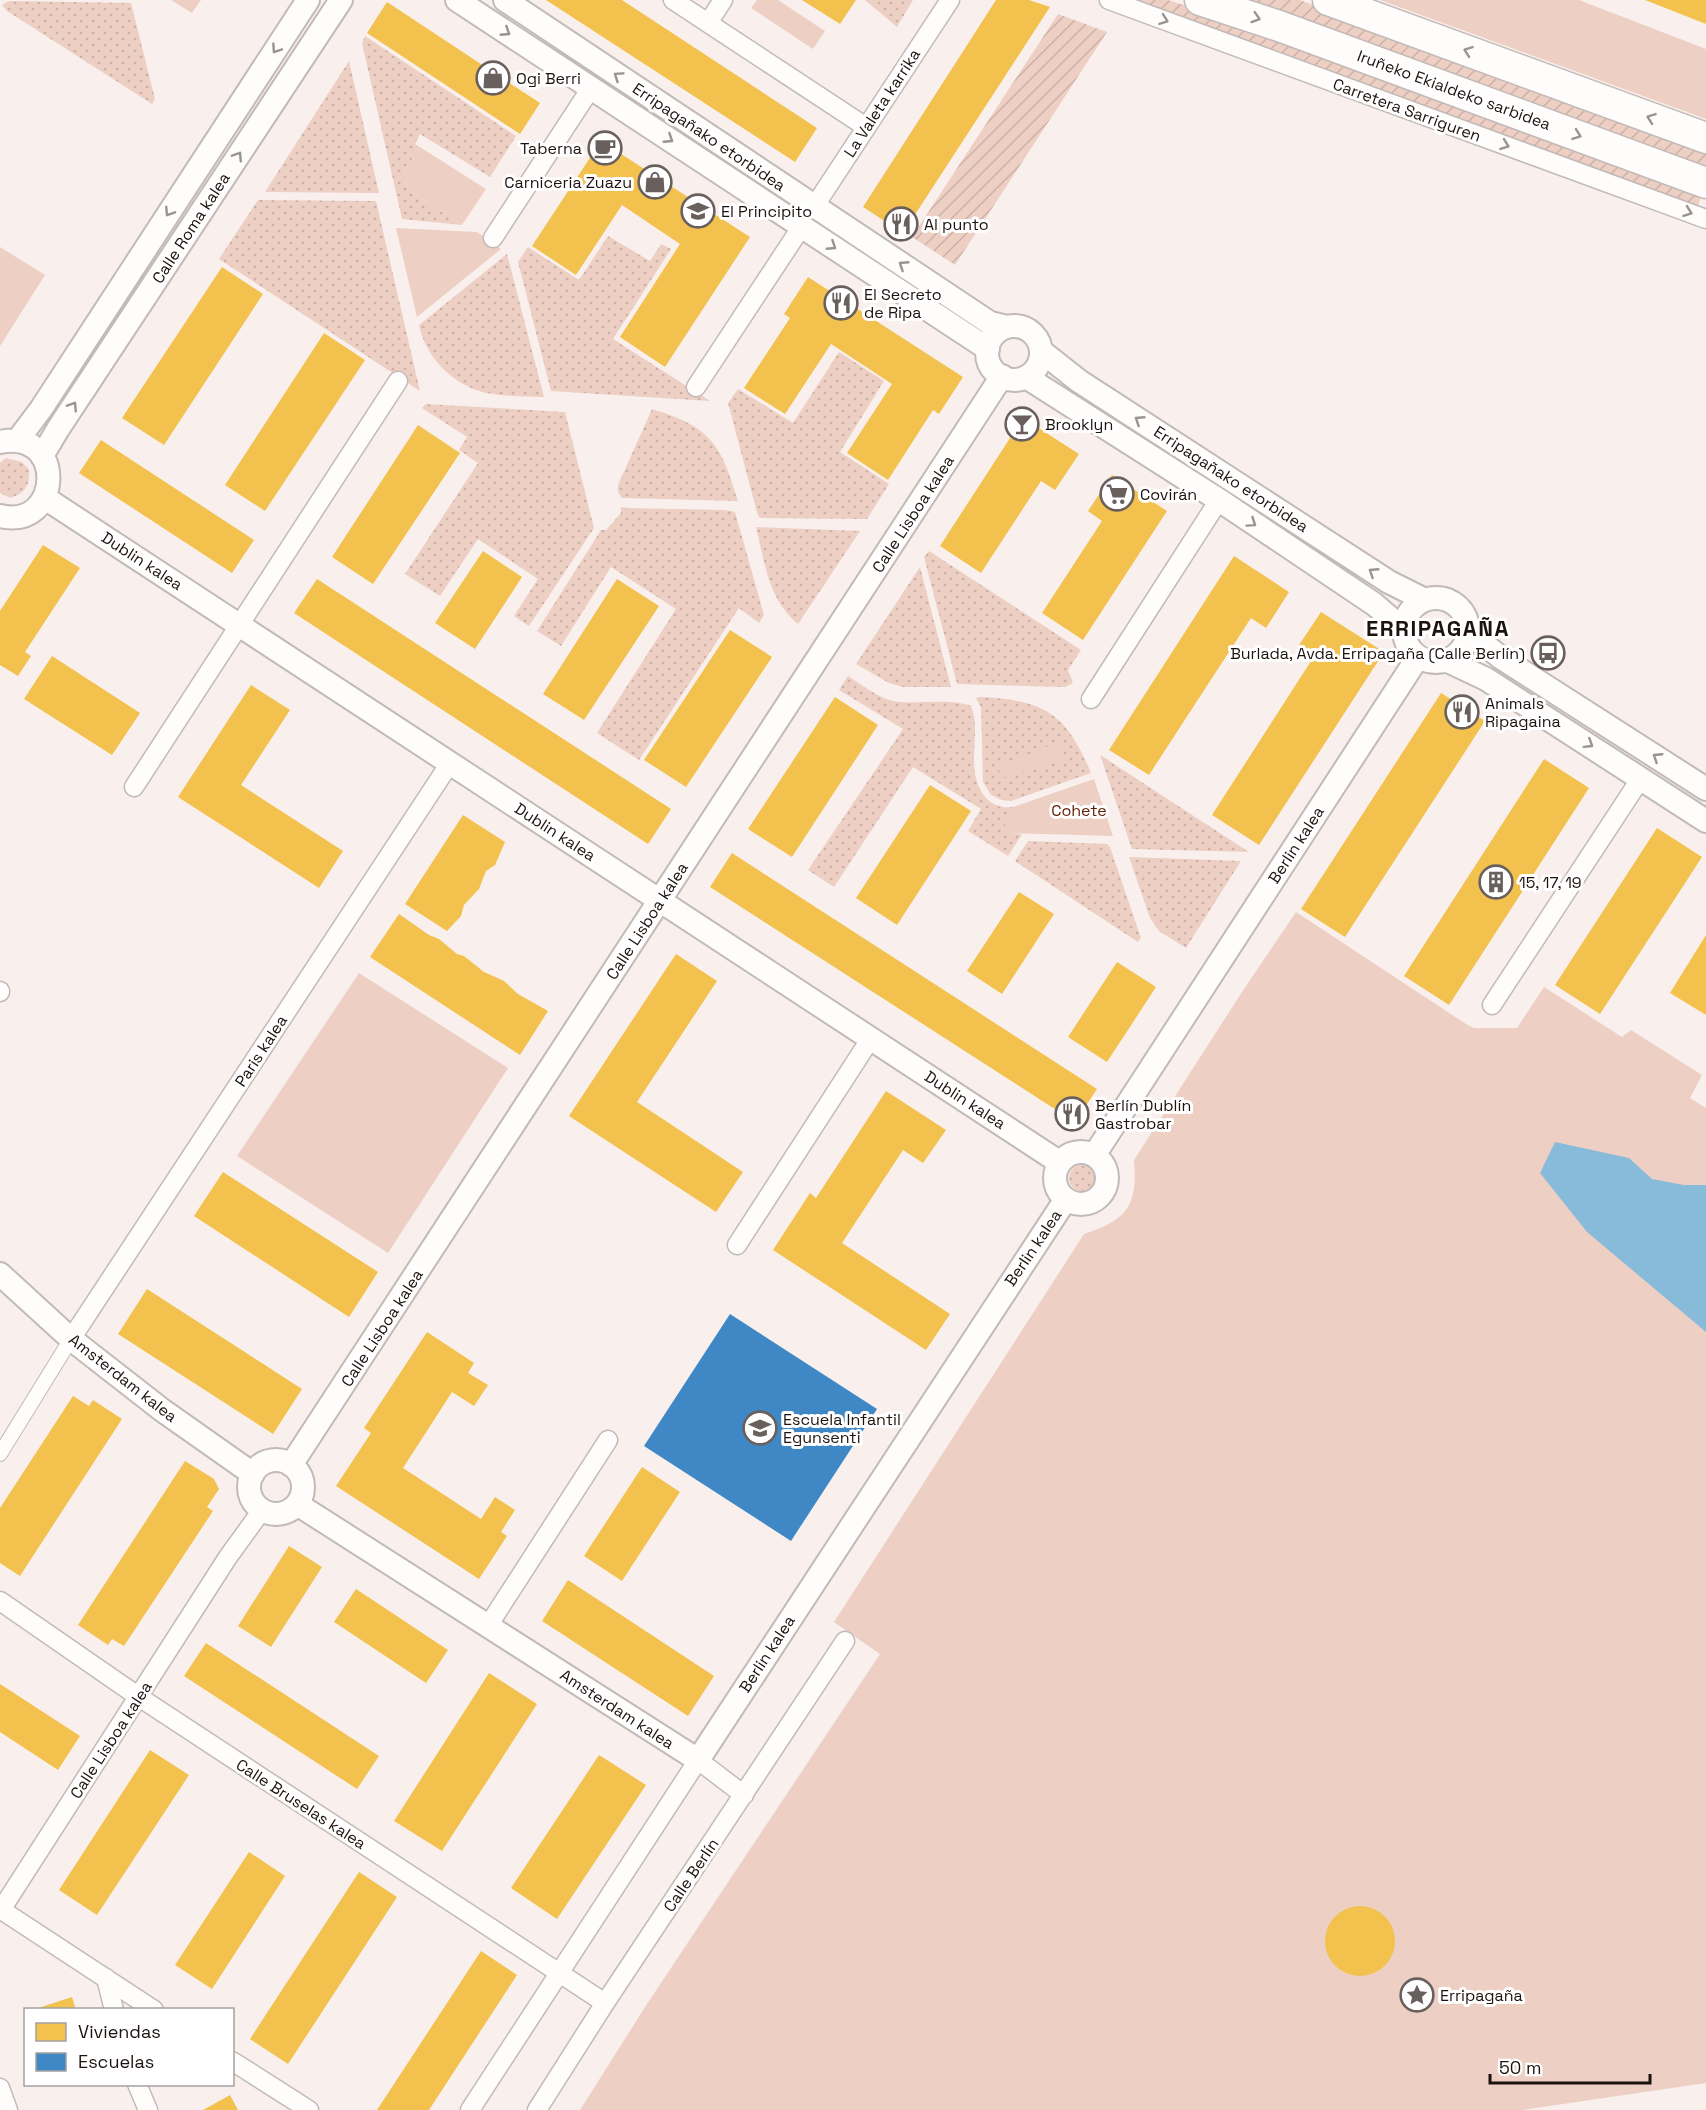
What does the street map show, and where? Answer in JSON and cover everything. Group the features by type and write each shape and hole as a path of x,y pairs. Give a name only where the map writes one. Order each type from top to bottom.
{"highway":[{"name":"Iruñeko Ekialdeko sarbidea","path":"1200,0 1279,26 1706,183"},
{"path":"1328,0 1706,138"}],"street":[{"name":"Calle Roma kalea","path":"9,441 47,399 308,0"},
{"name":"Calle Roma kalea","path":"42,456 341,0"},
{"name":"Erripagañako etorbidea","path":"457,0 988,349"},
{"name":"Erripagañako etorbidea","path":"505,0 990,323 1007,327"},
{"path":"673,0 866,127"},
{"path":"708,23 723,0"},
{"name":"La Valeta karrika","path":"814,207 950,0"},
{"name":"Carretera Sarriguren","path":"1109,0 1706,219"},
{"path":"493,238 591,88"},
{"path":"696,387 802,226"},
{"path":"1015,326 1030,331 1036,336 1041,351 1038,366 1026,377 1010,379 1002,376 991,365 988,349 994,335 1007,327 1015,326"},
{"name":"Erripagañako etorbidea","path":"1041,351 1080,381 1389,582 1425,600"},
{"name":"Calle Lisboa kalea","path":"291,1465 1002,376"},
{"name":"Erripagañako etorbidea","path":"1026,377 1219,500 1374,604 1404,629"},
{"path":"134,787 398,381"},
{"path":"2,519 21,516 35,510 45,498 50,484 49,470 42,456 27,443 9,441"},
{"name":"Dublin kalea","path":"45,498 1059,1162"},
{"name":"Erripagañako etorbidea","path":"1091,699 1219,500"},
{"path":"1441,598 1456,604 1466,616 1469,632 1466,644 1459,654 1448,661 1432,663 1418,657 1405,640 1406,617 1414,606 1425,600 1441,598"},
{"path":"1469,632 1500,657 1706,789"},
{"name":"Berlin kalea","path":"1095,1154 1418,657"},
{"path":"1448,661 1486,679 1706,821"},
{"name":"Paris kalea","path":"71,1339 450,763"},
{"path":"1492,1005 1641,778"},
{"path":"736,1245 871,1038"},
{"path":"1082,1150 1095,1154 1105,1164 1108,1178 1104,1192 1093,1202 1079,1204 1066,1199 1058,1192 1054,1182 1059,1162 1070,1153 1082,1150"},
{"name":"Berlin kalea","path":"470,2110 1066,1199"},
{"name":"Amsterdam kalea","path":"0,1274 71,1339 162,1410 253,1474"},
{"path":"0,1454 71,1339"},
{"path":"488,1626 608,1440"},
{"path":"270,1461 281,1461 291,1465 299,1473 302,1483 302,1494 297,1504 281,1514 271,1514 262,1510 254,1503 250,1494 249,1483 253,1474 260,1465 270,1461"},
{"name":"Amsterdam kalea","path":"297,1504 698,1760 744,1795"},
{"name":"Calle Lisboa kalea","path":"1,1909 228,1557 262,1510"},
{"name":"Calle Bruselas kalea","path":"0,1601 139,1697 605,2003"},
{"name":"Calle Berlín","path":"537,2110 605,2003 845,1641"},
{"path":"1,1909 151,2008"},
{"path":"106,1978 114,2008"},
{"path":"234,2062 309,2110"},
{"path":"137,2086 148,2110"},
{"path":"0,2088 8,2110"}],"green space":[{"path":"171,0 201,0 192,13"},
{"path":"757,0 778,0 825,31 813,49 751,8"},
{"path":"865,0 913,0 897,27"},
{"path":"1135,0 1168,0 1265,31 1703,191 1698,206"},
{"path":"1240,0 1300,0 1706,150 1706,170"},
{"path":"1380,0 1579,0 1706,49 1706,119"},
{"path":"9,1 131,3 155,99 152,104 7,11 2,5"},
{"path":"1058,14 1107,32 955,265 912,237"},
{"path":"365,36 516,136 490,177 420,134 415,144 420,147 403,173 408,190 462,225 402,219 362,43"},
{"path":"349,61 379,193 265,192"},
{"path":"420,147 486,189 462,225 408,190 403,173"},
{"path":"258,200 376,201 420,391 219,259"},
{"path":"396,228 477,232 501,249 417,317"},
{"path":"608,236 650,261 661,244 671,249 613,339 710,401 551,391 518,262 528,247 579,280"},
{"path":"0,247 45,275 0,346"},
{"path":"507,254 544,397 487,393 468,387 440,366 427,347 419,325"},
{"path":"839,352 884,381 840,452 889,484 867,519 761,518 758,516 728,403 738,389 793,423"},
{"path":"426,404 565,412 594,528 529,626 514,616 538,579 478,539 440,596 405,574 478,463 459,450 467,437 422,408"},
{"path":"652,409 688,423 711,440 726,465 738,501 622,498 618,492 618,485"},
{"path":"6,458 22,462 29,470 29,480 25,488 10,498 0,493 0,463"},
{"path":"621,507 735,512 764,615 759,623 739,608 639,760 597,733 676,609 611,567 561,646 537,631 601,530 606,530 621,513"},
{"path":"756,527 860,531 798,624 788,614 774,592 765,567"},
{"path":"929,551 1081,650 1068,670 1073,683 1065,687 957,684 924,557"},
{"path":"920,567 951,687 903,687 889,683 856,664"},
{"path":"848,676 872,692 892,701 954,702 971,706 975,729 974,765 980,788 987,799 993,803 1002,807 1013,807 1006,825 1011,833 1022,834 1008,856 968,831 981,809 913,767 834,887 808,870 903,729 839,690"},
{"path":"976,698 1021,702 1050,714 1062,723 1072,736 1091,773 1011,801 991,795 983,782 981,707"},
{"path":"1059,742 1066,758 1003,778 997,767"},
{"path":"1100,755 1249,852 1132,849"},
{"name":"Cohete","path":"1094,779 1113,836 1006,831 1005,825 1013,807"},
{"path":"1028,841 1107,844 1110,847 1141,938 1138,942 1015,861"},
{"path":"1129,857 1241,861 1186,948 1159,931 1150,918"},
{"path":"1296,912 1474,1028 1517,1028 1544,987 1622,1037 1631,1030 1702,1075 1690,1098 1706,1108 1706,2083 1522,2110 580,2110 647,2004 880,1654 834,1622 1084,1234 1111,1223 1127,1209 1134,1189 1134,1160"},
{"path":"359,973 508,1068 388,1253 237,1156"},
{"path":"1082,1165 1091,1169 1095,1178 1091,1187 1082,1191 1073,1187 1069,1178 1073,1169"}],"water":[{"path":"1555,1142 1629,1158 1652,1179 1684,1185 1706,1185 1706,1332 1587,1232 1540,1173"}],"building: Viviendas":[{"path":"546,0 622,0 817,128 795,162"},
{"path":"802,0 856,0 840,24"},
{"path":"996,0 1029,0 1050,7 903,233 863,207"},
{"path":"1645,0 1706,0 1706,24"},
{"path":"387,2 540,103 520,134 367,33"},
{"path":"601,141 750,237 665,367 620,337 680,244 622,205 576,275 532,246"},
{"path":"222,267 263,294 164,445 122,418"},
{"path":"808,277 963,377 939,414 933,410 888,480 847,453 892,384 831,344 785,414 744,388 790,318 784,314"},
{"path":"324,333 365,360 265,511 225,485"},
{"path":"1023,418 1079,454 1055,490 1041,481 981,573 940,546"},
{"path":"418,425 460,453 373,584 332,557"},
{"path":"101,440 254,540 232,573 79,473"},
{"path":"1112,475 1167,511 1083,640 1042,613 1102,521 1088,511"},
{"path":"43,545 80,568 25,652 31,656 18,676 0,665 0,611"},
{"path":"483,551 522,577 475,649 435,623"},
{"path":"1234,556 1289,592 1266,628 1251,618 1149,775 1109,750"},
{"path":"317,579 671,809 648,844 294,613"},
{"path":"617,579 659,606 584,720 543,694"},
{"path":"1321,612 1384,652 1259,845 1212,815 1313,658 1297,648"},
{"path":"730,630 772,657 686,787 644,760"},
{"path":"52,656 140,713 112,755 24,699"},
{"path":"251,685 290,710 241,785 343,851 319,888 178,797"},
{"path":"1441,693 1485,721 1345,937 1301,909"},
{"path":"835,697 878,725 792,857 748,829"},
{"name":"15, 17, 19","path":"1544,759 1589,788 1449,1005 1404,976"},
{"path":"930,785 971,811 897,925 856,898"},
{"path":"463,815 505,842 495,865 486,871 479,889 464,905 461,916 447,931 405,904"},
{"path":"1657,828 1702,857 1600,1014 1555,985"},
{"path":"732,853 1097,1089 1075,1122 710,887"},
{"path":"1019,892 1054,914 1002,994 967,971"},
{"path":"399,914 429,935 439,939 457,954 464,956 484,972 504,981 518,994 548,1011 520,1055 370,957"},
{"path":"1706,935 1706,1015 1670,993"},
{"path":"676,954 717,981 637,1102 743,1172 716,1212 569,1116"},
{"path":"1117,962 1156,987 1107,1062 1068,1037"},
{"path":"886,1091 946,1130 923,1163 903,1150 842,1243 950,1314 926,1350 773,1250 810,1193 816,1198"},
{"path":"223,1172 378,1272 349,1317 194,1216"},
{"path":"147,1289 302,1389 273,1434 118,1334"},
{"path":"427,1332 474,1363 468,1373 488,1385 474,1406 452,1392 403,1468 481,1519 495,1497 515,1510 501,1532 507,1536 479,1579 336,1486 371,1433 364,1428"},
{"path":"73,1396 89,1406 93,1400 122,1419 20,1576 0,1563 0,1508"},
{"path":"185,1461 214,1479 219,1489 207,1507 213,1511 124,1646 112,1639 108,1645 78,1625"},
{"path":"642,1467 680,1492 622,1581 584,1556"},
{"path":"289,1546 322,1567 271,1647 238,1626"},
{"path":"568,1580 714,1676 688,1716 542,1621"},
{"path":"356,1589 448,1650 426,1683 334,1622"},
{"path":"206,1643 379,1756 357,1789 184,1676"},
{"path":"489,1673 537,1704 442,1851 394,1821"},
{"path":"0,1684 80,1736 58,1770 0,1732"},
{"path":"150,1750 189,1775 97,1915 59,1890"},
{"path":"599,1755 646,1785 557,1919 511,1888"},
{"path":"249,1852 285,1876 212,1989 175,1965"},
{"path":"359,1872 397,1897 288,2064 250,2039"},
{"path":"1360,1906 1373,1909 1385,1916 1392,1928 1395,1941 1392,1954 1385,1966 1373,1973 1360,1976 1347,1973 1335,1966 1328,1954 1325,1941 1328,1928 1335,1916 1347,1909"},
{"path":"481,1951 517,1975 429,2110 377,2110"},
{"path":"72,1997 75,2008 38,2008"},
{"path":"230,2095 238,2110 203,2110"}],"building: Escuelas":[{"name":"Escuela Infantil Egunsenti","path":"730,1314 877,1409 791,1541 644,1446"}],"place":[{"name":"Ogi Berri","path":"493,78"},
{"name":"Taberna","path":"605,148"},
{"name":"Carniceria Zuazu","path":"655,182"},
{"name":"El Principito","path":"698,211"},
{"name":"Al punto","path":"901,224"},
{"name":"El Secreto de Ripa","path":"841,303"},
{"name":"Brooklyn","path":"1022,424"},
{"name":"Covirán","path":"1117,494"},
{"name":"Burlada, Avda. Erripagaña (Calle Berlín)","path":"1548,653"},
{"name":"Animals Ripagaina","path":"1462,712"},
{"name":"15, 17, 19","path":"1496,882"},
{"name":"Berlín Dublín Gastrobar","path":"1072,1114"},
{"name":"Escuela Infantil Egunsenti","path":"760,1428"},
{"name":"Erripagaña","path":"1417,1995"}],"district":[{"name":"ERRIPAGAÑA","path":"1438,628"}]}
